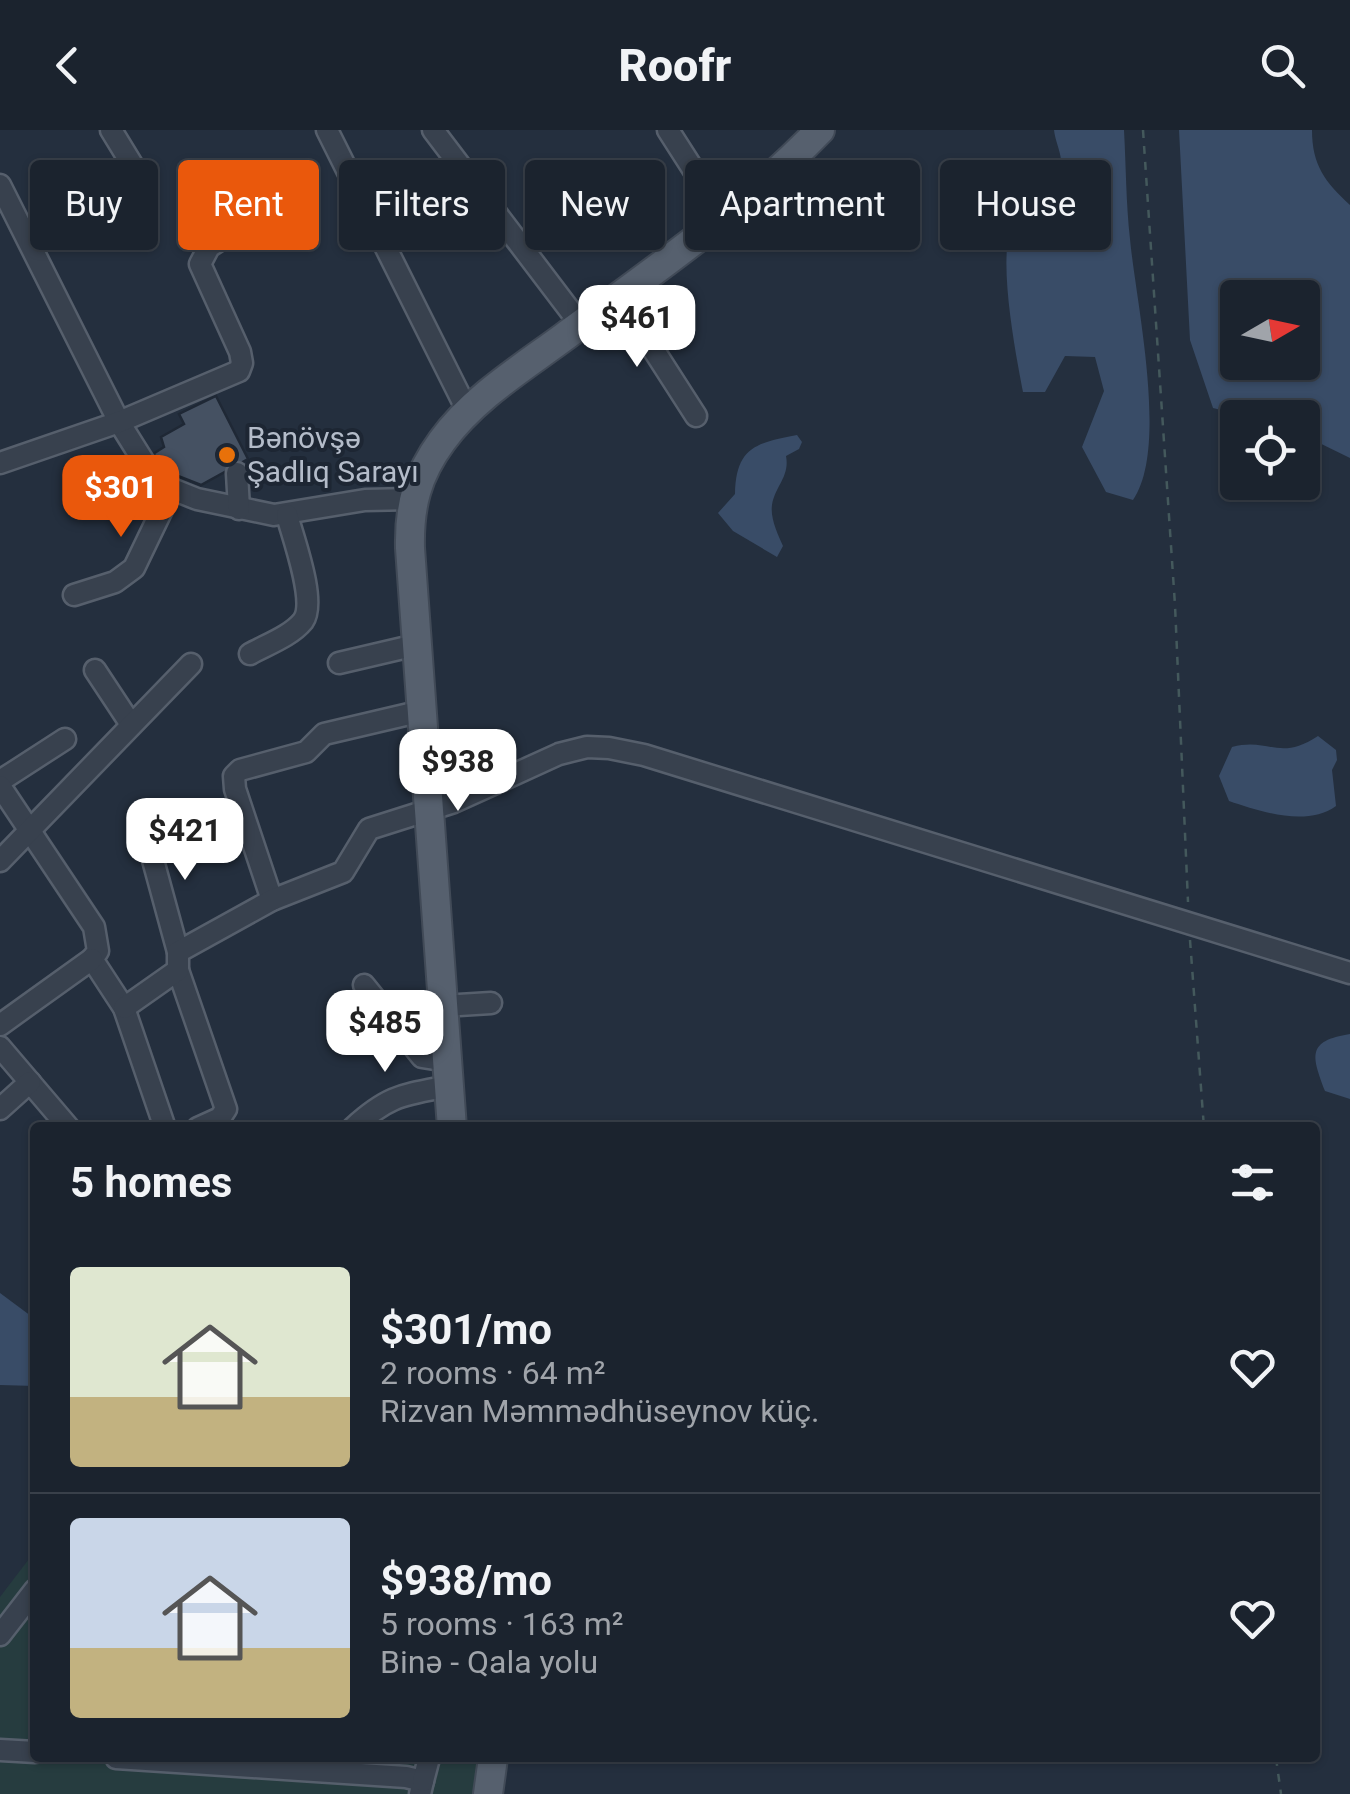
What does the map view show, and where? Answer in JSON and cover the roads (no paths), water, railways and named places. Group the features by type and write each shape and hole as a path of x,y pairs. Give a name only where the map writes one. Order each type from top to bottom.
{"main road":[{"path":"790,160 820,130"},
{"path":"452,1122 416,645 412,499 429,460 468,412 685,247"},
{"path":"488,1794 492,1762"}],"street":[{"path":"111,130 129,160"},
{"path":"327,130 468,412"},
{"path":"433,130 581,324"},
{"path":"668,130 687,160"},
{"path":"0,185 119,422 144,462 172,489 239,509 287,515 365,500 412,499"},
{"path":"0,463 119,422 240,370 240,352 200,264 207,250"},
{"path":"619,296 696,416"},
{"path":"237,474 239,509"},
{"path":"74,595 115,582 134,568 172,489"},
{"path":"250,654 296,628 306,617 308,596 287,515"},
{"path":"338,663 416,645"},
{"path":"0,861 190,664"},
{"path":"94,670 130,723"},
{"path":"272,900 234,776 240,770 306,752 324,734 422,712"},
{"path":"0,1025 98,950 98,939 87,914 0,784 64,739"},
{"path":"124,1008 178,961 272,900 342,872 369,830 429,810 558,754 588,747 644,755 1350,974"},
{"path":"144,827 178,961 226,1109 211,1122"},
{"path":"92,958 124,1008 163,1122"},
{"path":"364,985 422,1057 448,1074"},
{"path":"443,1006 491,1003"},
{"path":"0,1047 64,1122"},
{"path":"359,1122 378,1104 448,1074"},
{"path":"0,1108 30,1082"},
{"path":"0,1635 30,1596"},
{"path":"0,1750 30,1752"},
{"path":"234,1762 406,1776 421,1788 428,1762"}],"water":[{"path":"1054,130 1124,130 1129,225 1149,411 1149,446 1133,500 1106,492 1082,447 1104,391 1095,357 1065,356 1045,392 1023,392 1010,309 1007,250 1111,250 1111,160 1061,160"},
{"path":"1179,130 1312,130 1314,153 1322,172 1350,205 1350,458 1320,443 1320,400 1220,400 1220,410 1213,408 1190,340"},
{"path":"797,435 802,442 799,449 786,456 786,470 772,505 773,521 783,546 777,557 733,531 718,513 735,494 739,466 751,450"},
{"path":"1318,736 1336,750 1332,770 1336,806 1298,817 1229,801 1219,776 1232,747 1293,747"},
{"path":"1350,1034 1350,1099 1325,1091 1316,1052 1326,1041"},
{"path":"0,1293 30,1315 30,1386 0,1385"}],"place":[{"name":"Bənövşə Şadlıq Sarayı","path":"227,455"}]}
